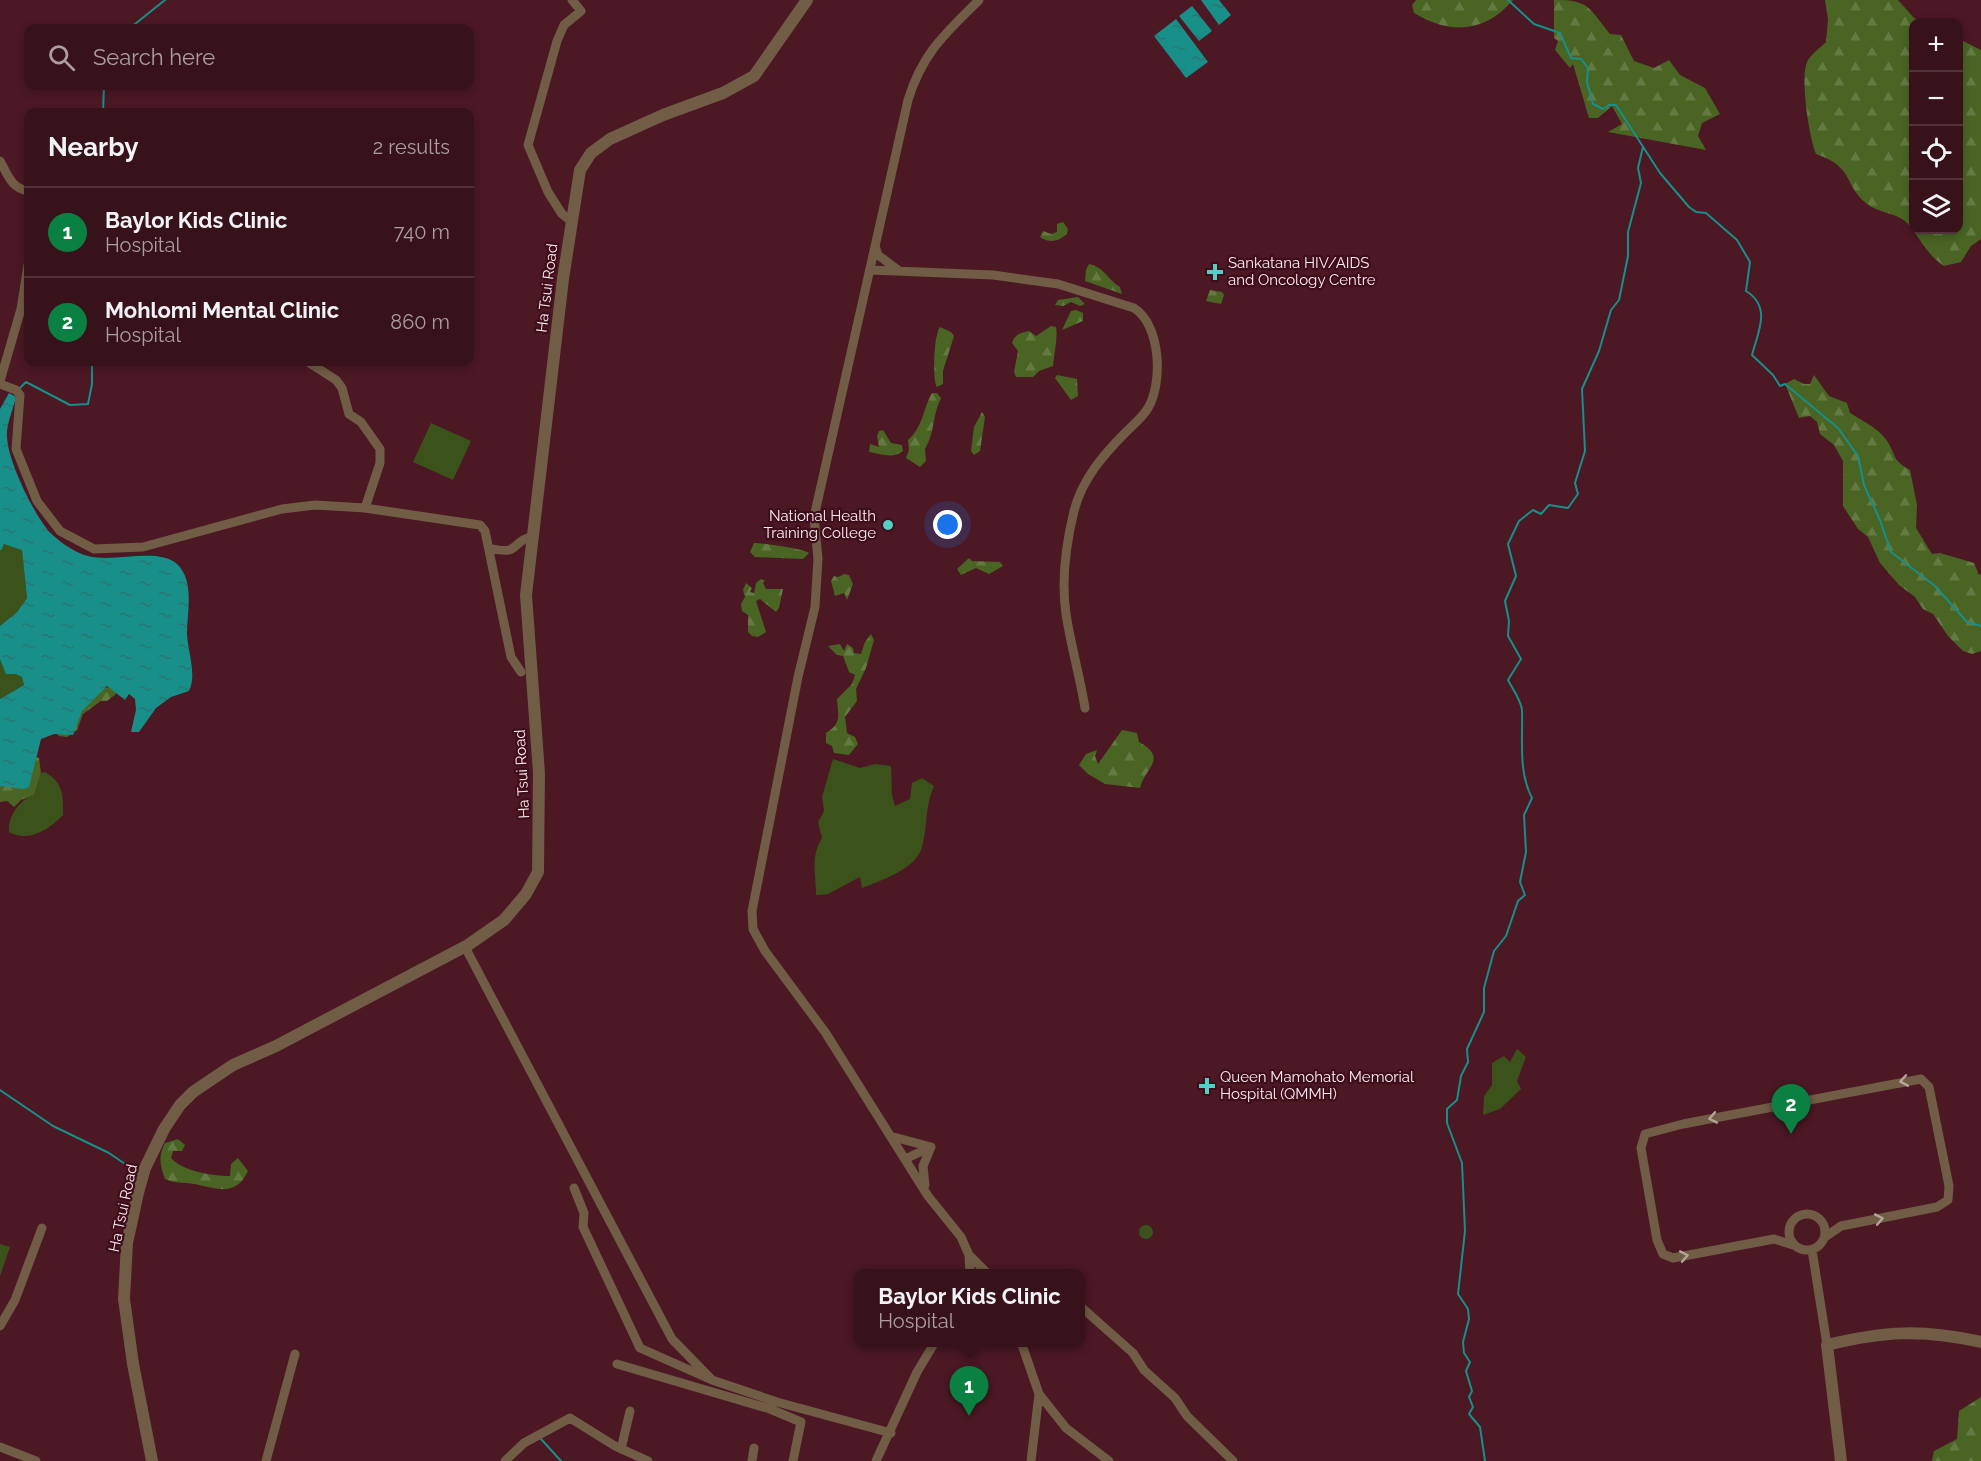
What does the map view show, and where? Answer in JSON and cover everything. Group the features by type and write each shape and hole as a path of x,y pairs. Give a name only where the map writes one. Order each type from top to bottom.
{"street":[{"path":"571,221 562,214 548,192 528,145 557,41 564,25 581,11 572,0"},
{"name":"Ha Tsui Road","path":"152,1461 134,1373 124,1299 127,1244 138,1193 145,1168 164,1129 180,1105 193,1092 233,1065 276,1046 465,947 504,920 526,894 538,872 539,773 526,595 571,221 580,170 591,153 625,130 743,84 762,67 807,0"},
{"path":"979,0 930,50 917,74 908,100 814,517 819,559 815,607 798,677 752,911 753,929 765,951 825,1032 928,1196 961,1237 969,1255 982,1269"},
{"path":"0,161 8,178 19,189 24,190"},
{"path":"875,244 878,255 898,270"},
{"path":"870,270 993,275 1072,286 1134,308 1143,314 1150,324 1156,351 1155,384 1148,408 1102,458 1089,477 1074,510 1066,551 1064,580 1066,615 1079,668 1085,708"},
{"path":"24,290 21,309 0,383 16,390 20,395 16,449 37,501 60,531 94,549 143,548 282,508 315,505 364,508 480,525 485,531 489,548 511,657 521,672"},
{"path":"314,366 336,380 342,388 349,414 361,422 380,449 380,463 364,508"},
{"path":"489,548 505,552 514,550 524,538 533,536"},
{"path":"465,947 672,1339 712,1380"},
{"path":"1921,1079 1929,1087 1949,1186 1948,1200 1937,1207 1841,1226 1825,1237 1822,1243 1812,1250 1802,1250 1774,1239 1673,1258 1663,1254 1657,1240 1641,1148 1645,1134 1683,1124 1921,1079"},
{"path":"890,1136 931,1147"},
{"path":"905,1159 931,1147"},
{"path":"928,1196 922,1176 931,1147"},
{"path":"574,1188 584,1213 583,1227 640,1348 712,1380 777,1402 891,1433"},
{"path":"1793,1245 1788,1233 1789,1227 1796,1217 1802,1214 1820,1219 1825,1237"},
{"path":"0,1326 15,1300 42,1228"},
{"path":"1812,1250 1827,1345 1841,1461"},
{"path":"969,1255 970,1269"},
{"path":"1085,1311 1132,1353 1144,1370 1175,1398 1186,1416 1233,1461"},
{"path":"1827,1345 1902,1332 1952,1335 1981,1342"},
{"path":"876,1461 891,1433 917,1371 931,1347"},
{"path":"1023,1347 1039,1394 1066,1428 1109,1461"},
{"path":"266,1461 295,1354"},
{"path":"617,1364 770,1409 801,1422 794,1461"},
{"path":"1031,1461 1037,1426 1039,1394"},
{"path":"621,1449 630,1411"},
{"path":"505,1461 524,1443 570,1418 621,1449 648,1461"},
{"path":"0,1447 36,1461"},
{"path":"752,1461 754,1448"}],"green space":[{"path":"1416,0 1513,0 1491,19 1466,27 1454,27 1441,25 1414,13 1412,5"},
{"path":"1554,0 1566,0 1587,7 1610,34 1621,35 1634,61 1654,68 1669,60 1680,75 1705,88 1720,114 1702,123 1698,136 1706,150 1608,132 1622,124 1612,106 1598,118 1589,118 1573,64 1570,68 1555,50 1558,41 1554,38"},
{"path":"1825,0 1898,0 1914,18 1909,18 1909,226 1895,216 1870,206 1861,199 1838,165 1816,154 1806,108 1804,81 1808,59 1826,42 1828,19"},
{"path":"1963,41 1981,50 1981,239 1971,246 1961,262 1944,266 1929,252 1916,234 1963,234"},
{"path":"1063,222 1068,229 1067,234 1058,240 1051,241 1040,237 1043,231 1051,234 1057,232 1057,224"},
{"path":"1089,264 1102,271 1120,287 1122,294 1085,281"},
{"path":"1210,290 1222,292 1224,295 1221,304 1206,301"},
{"path":"1078,297 1085,304 1080,306 1071,302 1063,306 1055,305 1058,300"},
{"path":"1076,310 1083,313 1083,321 1062,330 1071,311"},
{"path":"1051,326 1056,327 1053,366 1039,371 1033,377 1016,377 1014,372 1018,351 1012,343 1016,336 1029,331 1036,336"},
{"path":"940,327 954,336 943,371 943,384 937,387 934,357"},
{"path":"1057,375 1077,379 1078,396 1071,400 1055,378"},
{"path":"1814,375 1829,396 1847,403 1850,413 1882,434 1898,461 1910,470 1917,505 1916,528 1932,554 1940,553 1974,563 1979,575 1981,574 1981,651 1972,654 1963,651 1948,636 1933,614 1923,609 1915,597 1899,585 1880,563 1868,537 1858,529 1843,506 1843,461 1834,445 1820,434 1817,422 1810,416 1799,418 1785,384 1794,379 1810,384"},
{"path":"932,393 937,393 941,398 925,449 926,461 920,467 906,458 909,450 908,440 920,424"},
{"path":"982,412 985,417 980,451 974,455 971,451 974,427"},
{"path":"431,423 471,441 453,480 413,462"},
{"path":"883,430 891,443 902,445 903,451 891,455 869,452 870,444 879,447 877,436 879,431"},
{"path":"754,543 792,548 809,553 803,559 755,557 750,552"},
{"path":"4,544 22,549 27,598 17,612 0,626 0,549"},
{"path":"969,558 972,561 1000,562 1003,566 989,574 976,568 961,575 957,569"},
{"path":"849,575 853,584 847,600 844,593 835,596 831,581 834,576"},
{"path":"761,579 765,581 763,583 766,589 783,589 776,612 760,599 756,601 766,632 758,637 748,632 748,615 742,611 741,604 745,597 743,590 746,583 752,588 750,592 754,593 756,583"},
{"path":"871,634 874,640 866,668 856,689 857,701 845,717 847,733 855,737 858,744 849,755 834,753 832,746 826,743 826,733 837,722 837,699 852,684 855,675 849,672 843,656 837,655 828,646 840,644 844,651 847,644 853,648 854,653 861,654"},
{"path":"0,659 23,677 24,685 0,699"},
{"path":"112,686 116,694 83,714 77,730 67,737 59,736 56,732 98,690"},
{"path":"1122,730 1137,733 1139,742 1153,753 1153,764 1140,788 1105,784 1088,774 1079,765 1086,754 1097,750 1095,756 1098,764"},
{"path":"32,756 39,758 41,773 34,795 21,800 14,807 7,801 0,802 0,783"},
{"path":"833,759 860,768 875,764 891,766 892,795 895,806 910,799 912,783 922,778 934,786 921,850 911,863 895,874 862,888 860,877 828,894 816,895 814,866 818,845 822,838 818,822 824,811 822,797"},
{"path":"45,772 59,785 63,815 51,826 38,833 23,836 9,832 10,820 16,809 34,795 41,773"},
{"path":"1517,1049 1526,1057 1517,1081 1521,1089 1500,1109 1483,1115 1484,1096 1492,1085 1492,1063 1504,1056 1510,1062"},
{"path":"178,1139 185,1145 182,1151 173,1151 171,1158 176,1163 207,1174 230,1176 231,1164 238,1158 248,1171 244,1179 233,1187 221,1189 165,1179 160,1161 161,1153 165,1143"},
{"path":"1143,1225 1149,1225 1153,1232 1149,1239 1143,1239 1139,1235 1139,1229"},
{"path":"0,1244 10,1247 0,1276"},
{"path":"1981,1397 1981,1461 1932,1461 1934,1451 1957,1439 1959,1411"}],"water":[{"path":"1201,0 1219,0 1231,15 1219,25"},
{"path":"1192,6 1212,31 1199,41 1179,16"},
{"path":"1176,19 1208,62 1186,78 1154,36"},
{"path":"9,393 16,397 7,432 8,447 28,498 51,533 71,549 88,556 99,558 159,557 169,559 183,571 188,588 187,634 192,671 189,691 171,697 156,708 139,732 131,732 136,710 135,699 129,694 125,700 107,686 82,711 73,735 54,734 41,739 29,787 24,789 0,786 0,699 24,685 22,677 16,674 6,674 0,659 0,626 17,612 27,598 22,550 4,544 1,551 0,549 0,409"}],"waterway":[{"path":"135,24 165,0"},
{"path":"1508,0 1534,24 1560,33 1571,58 1581,59 1588,68 1587,82 1593,104 1603,109 1609,105 1616,105 1660,173 1689,207 1696,212 1706,213 1737,240 1750,262 1746,291 1754,297 1761,312 1760,329 1752,355 1773,375 1780,386 1785,384 1838,428 1858,456 1864,485 1891,552 1935,586 1967,622 1981,626"},
{"path":"103,108 104,90"},
{"path":"1485,1461 1480,1427 1469,1414 1473,1407 1469,1397 1472,1391 1466,1371 1470,1362 1464,1353 1463,1342 1469,1319 1468,1309 1458,1294 1465,1231 1462,1163 1447,1123 1447,1109 1457,1100 1461,1076 1468,1062 1467,1049 1484,1012 1484,988 1494,951 1506,936 1518,901 1525,895 1520,882 1526,852 1524,815 1532,798 1523,766 1522,710 1508,680 1521,659 1508,636 1509,621 1505,601 1516,576 1508,544 1519,521 1533,510 1541,514 1549,505 1568,508 1578,494 1575,483 1585,451 1582,389 1599,351 1611,310 1619,300 1628,256 1628,232 1641,183 1638,168 1643,147"},
{"path":"20,388 26,382 70,405 88,404 92,384 92,366"},
{"path":"0,1090 53,1126 109,1153 128,1166"},
{"path":"541,1439 561,1461"}],"place":[{"name":"Sankatana HIV/AIDS and Oncology Centre","path":"1215,272"},
{"name":"National Health Training College","path":"888,525"},
{"name":"Queen Mamohato Memorial Hospital (QMMH)","path":"1207,1086"},
{"name":"Mohlomi Mental Clinic","path":"1791,1134"},
{"name":"Baylor Kids Clinic","path":"969,1416"}]}
